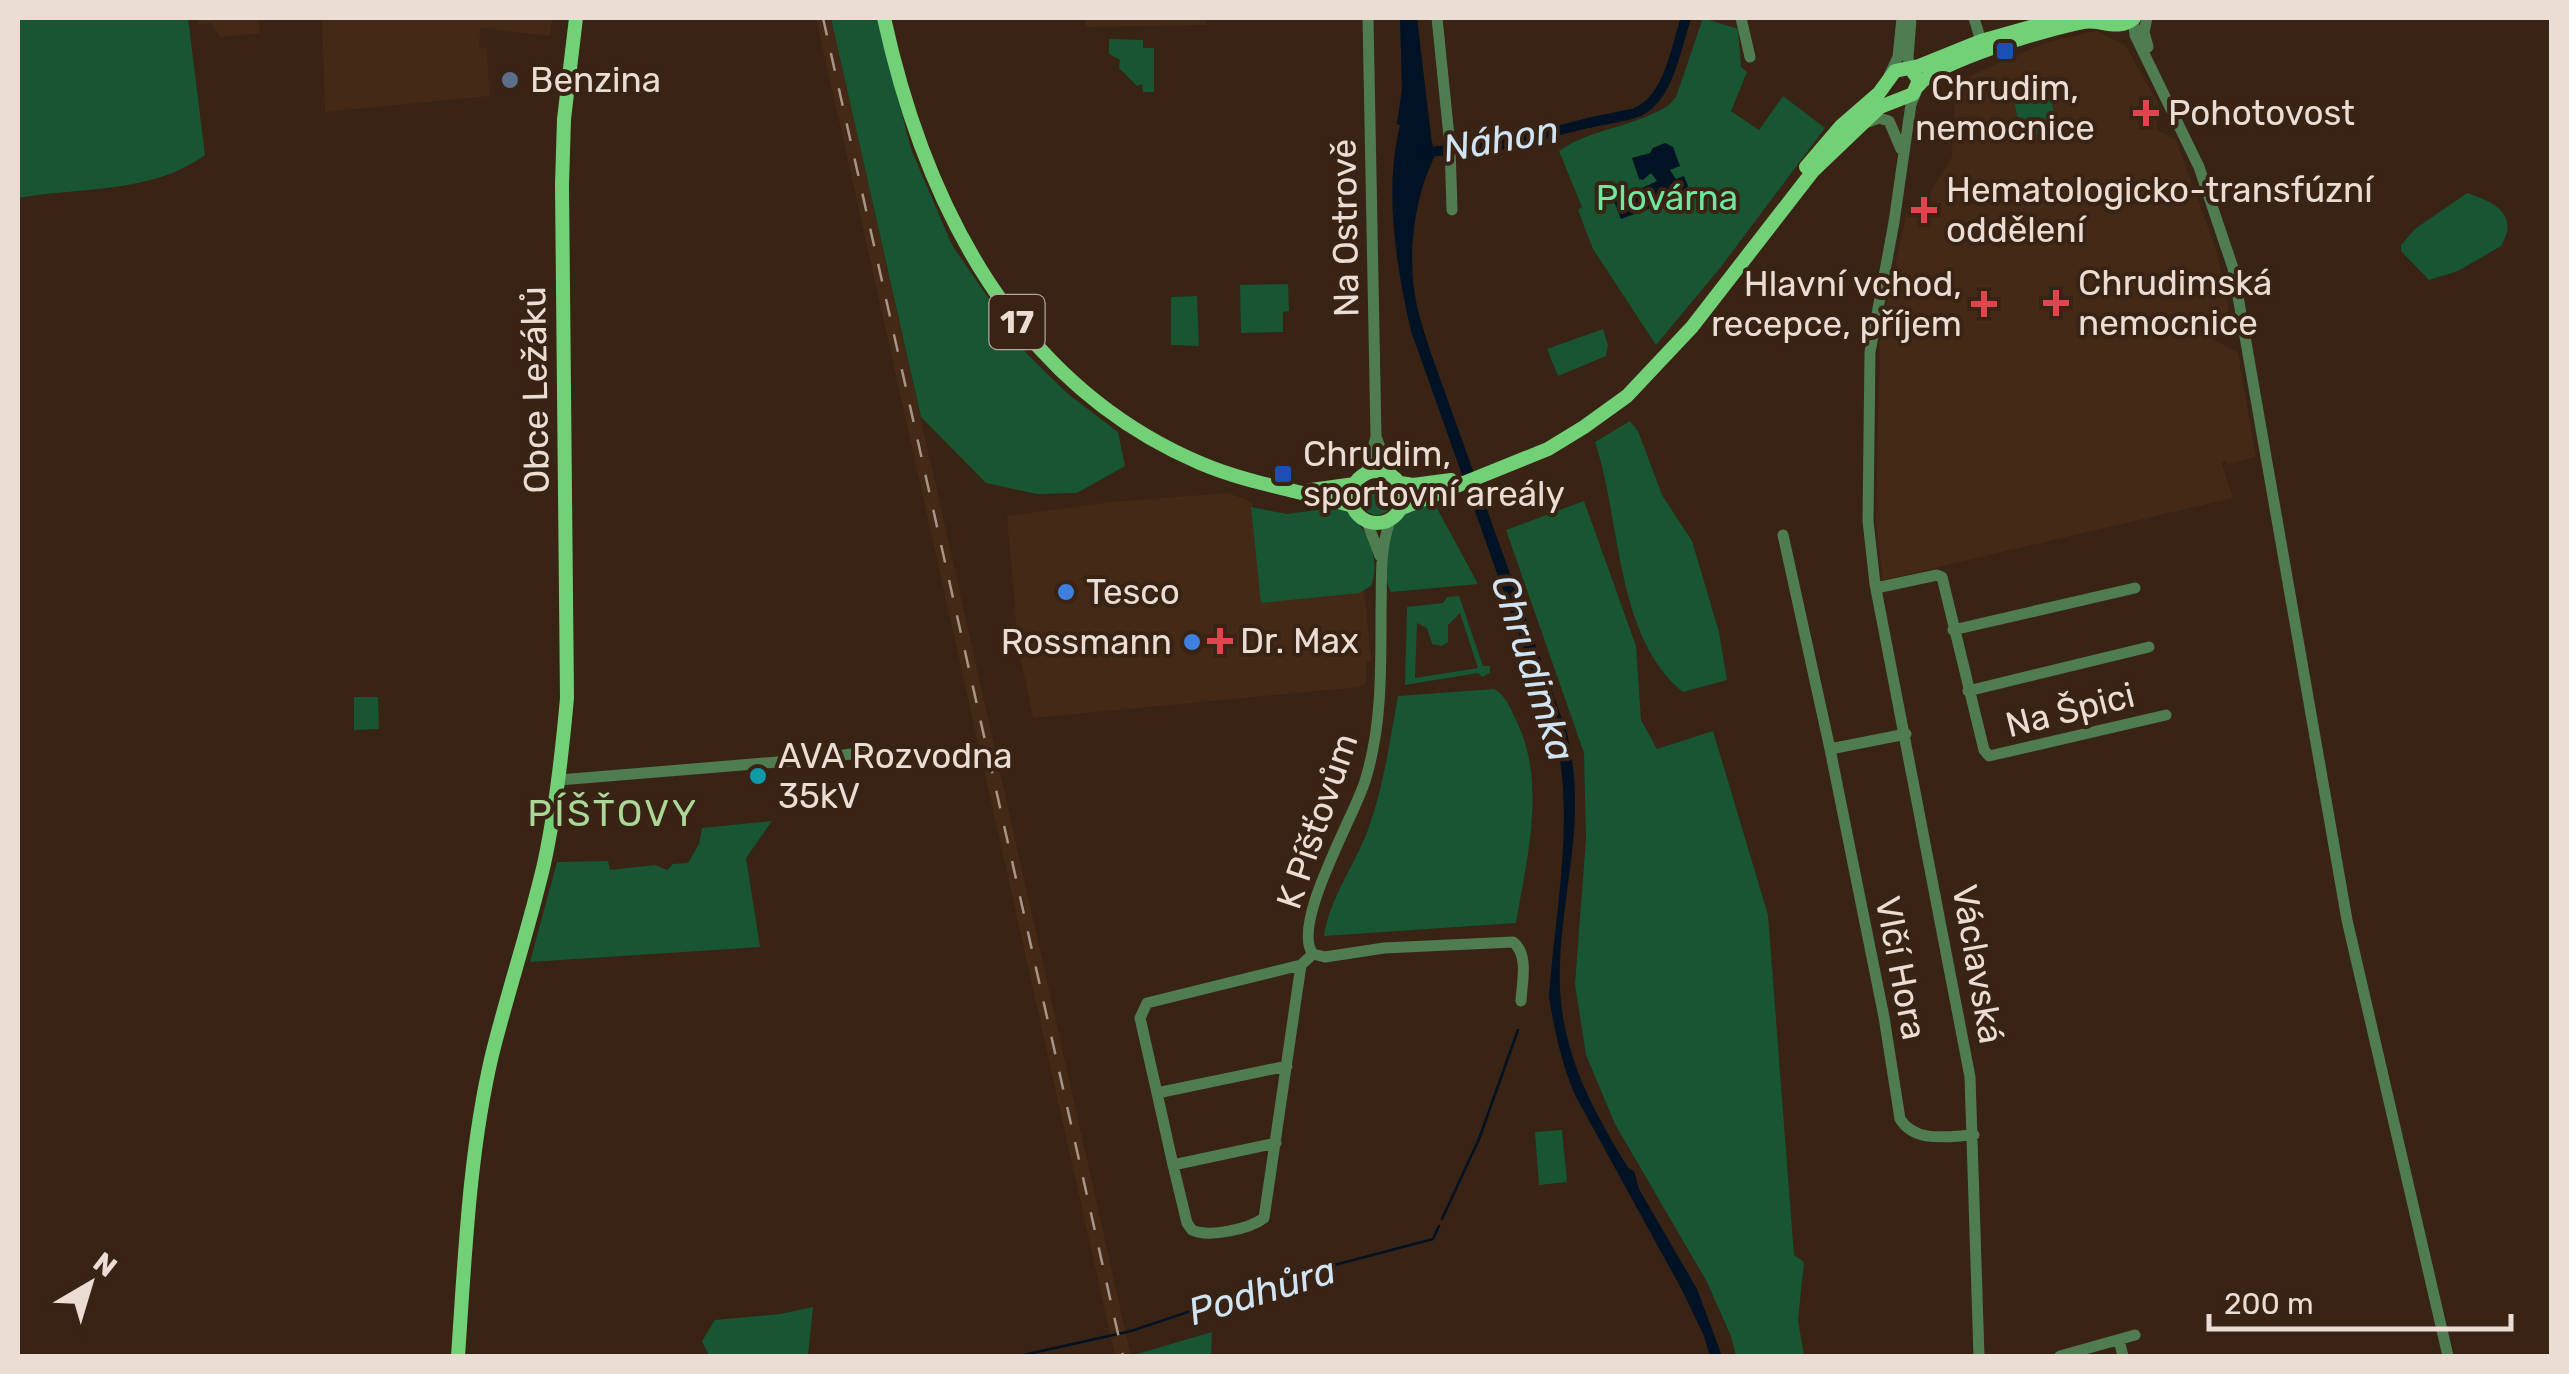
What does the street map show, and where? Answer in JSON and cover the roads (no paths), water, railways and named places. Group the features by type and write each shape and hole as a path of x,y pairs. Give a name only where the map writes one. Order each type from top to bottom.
{"main road":[{"name":"Obce Ležáků","path":"458,1356 469,1203 479,1130 492,1057 544,863 561,762 569,616 562,156 576,18"},
{"name":"17","path":"884,18 911,115 944,203 989,284 1041,351 1097,404 1150,438 1214,469 1352,506"},
{"path":"2064,18 1901,68 1888,78 1885,91 1893,100 1904,100 1932,73 2003,45 2080,22 2124,24 2134,18"},
{"path":"1910,68 1917,74 1917,88"},
{"name":"17","path":"1605,412 1700,306 1812,159 1879,92 1888,78"},
{"name":"17","path":"1390,521 1402,508 1443,486 1491,473 1548,449 1605,412 1646,379 1804,182 1859,126 1893,100"},
{"name":"17","path":"1298,490 1360,479 1394,478 1413,486 1443,486"},
{"path":"1394,478 1404,500 1402,508"},
{"path":"1360,479 1352,506 1367,522 1390,521"}],"street":[{"name":"Na Ostrově","path":"1360,479 1376,436 1368,18"},
{"path":"1437,18 1452,210"},
{"path":"1740,18 1750,58"},
{"path":"1888,78 1898,57 1902,18"},
{"path":"1910,68 1912,18"},
{"path":"1974,18 1981,41"},
{"path":"2134,18 2135,35 2213,203 2233,268 2347,920 2448,1356"},
{"path":"2147,18 2144,32 2158,80"},
{"path":"2103,21 2128,33 2171,106"},
{"name":"Václavská","path":"1917,88 1911,102 1894,222 1871,337 1868,521 1876,588 1964,1038 1974,1135 1979,1356"},
{"name":"Václavská","path":"1893,100 1901,119 1902,153"},
{"path":"1859,126 1878,118 1889,121 1902,153"},
{"name":"Na Ostrově","path":"1376,436 1394,478"},
{"path":"1380,556 1390,521"},
{"path":"1367,522 1380,556"},
{"name":"Vlčí Hora","path":"1783,535 1884,1017 1900,1119 1920,1136 1974,1135"},
{"name":"K Píšťovům","path":"1380,556 1380,677 1374,751 1360,798 1317,895 1307,941 1313,954 1325,958 1384,948 1512,942 1520,947 1523,957 1521,1002"},
{"path":"1876,588 1941,576 1968,691 2149,646"},
{"path":"1953,630 2135,588"},
{"name":"Na Špici","path":"1968,691 1987,755 2166,715"},
{"path":"1830,749 1906,734"},
{"path":"559,780 866,752"},
{"path":"1301,966 1266,1214 1257,1223 1206,1234 1192,1230 1187,1223 1140,1018 1147,1003 1301,966 1313,954"},
{"path":"1157,1092 1288,1066"},
{"path":"1174,1165 1276,1143"},
{"path":"2060,1356 2136,1335"},
{"path":"2119,1340 2123,1356"}],"water":[{"name":"Chrudimka","path":"1400,18 1417,18 1431,136 1433,147 1438,150 1423,186 1414,226 1412,267 1417,306 1567,733 1573,764 1575,821 1560,962 1563,1019 1569,1045 1600,1120 1629,1169 1634,1171 1639,1189 1697,1289 1722,1356 1710,1356 1682,1290 1575,1095 1559,1047 1549,996 1564,837 1562,774 1557,742 1411,331 1392,202 1402,89"},
{"path":"1665,143 1673,147 1680,166 1670,170 1676,179 1684,176 1688,186 1684,195 1663,203 1655,199 1656,206 1621,219 1614,201 1657,181 1651,173 1639,179 1632,158"}],"waterway":[{"name":"Náhon","path":"1637,112 1657,96 1664,84 1686,18"},
{"name":"Náhon","path":"1588,123 1632,114"},
{"name":"Náhon","path":"1428,152 1501,145 1584,124"},
{"name":"Podhůra","path":"1442,1219 1479,1139 1518,1030"},
{"name":"Podhůra","path":"1019,1356 1131,1331 1308,1272 1433,1239 1439,1226"}],"railway":[{"path":"823,18 1123,1356"}],"place":[{"name":"Chrudim, nemocnice","path":"2005,51"},
{"name":"Benzina","path":"510,80"},
{"name":"Pohotovost","path":"2146,113"},
{"name":"Hematologicko-transfúzní oddělení","path":"1924,210"},
{"name":"Chrudimská nemocnice","path":"2056,303"},
{"name":"Hlavní vchod, recepce, příjem","path":"1984,304"},
{"name":"Chrudim, sportovní areály","path":"1283,474"},
{"name":"Tesco","path":"1066,592"},
{"name":"Dr. Max","path":"1220,641"},
{"name":"Rossmann","path":"1192,642"},
{"name":"AVA Rozvodna 35kV","path":"758,776"}],"district":[{"name":"PÍŠŤOVY","path":"613,813"}],"park label":[{"name":"Plovárna","path":"1667,198"}]}
